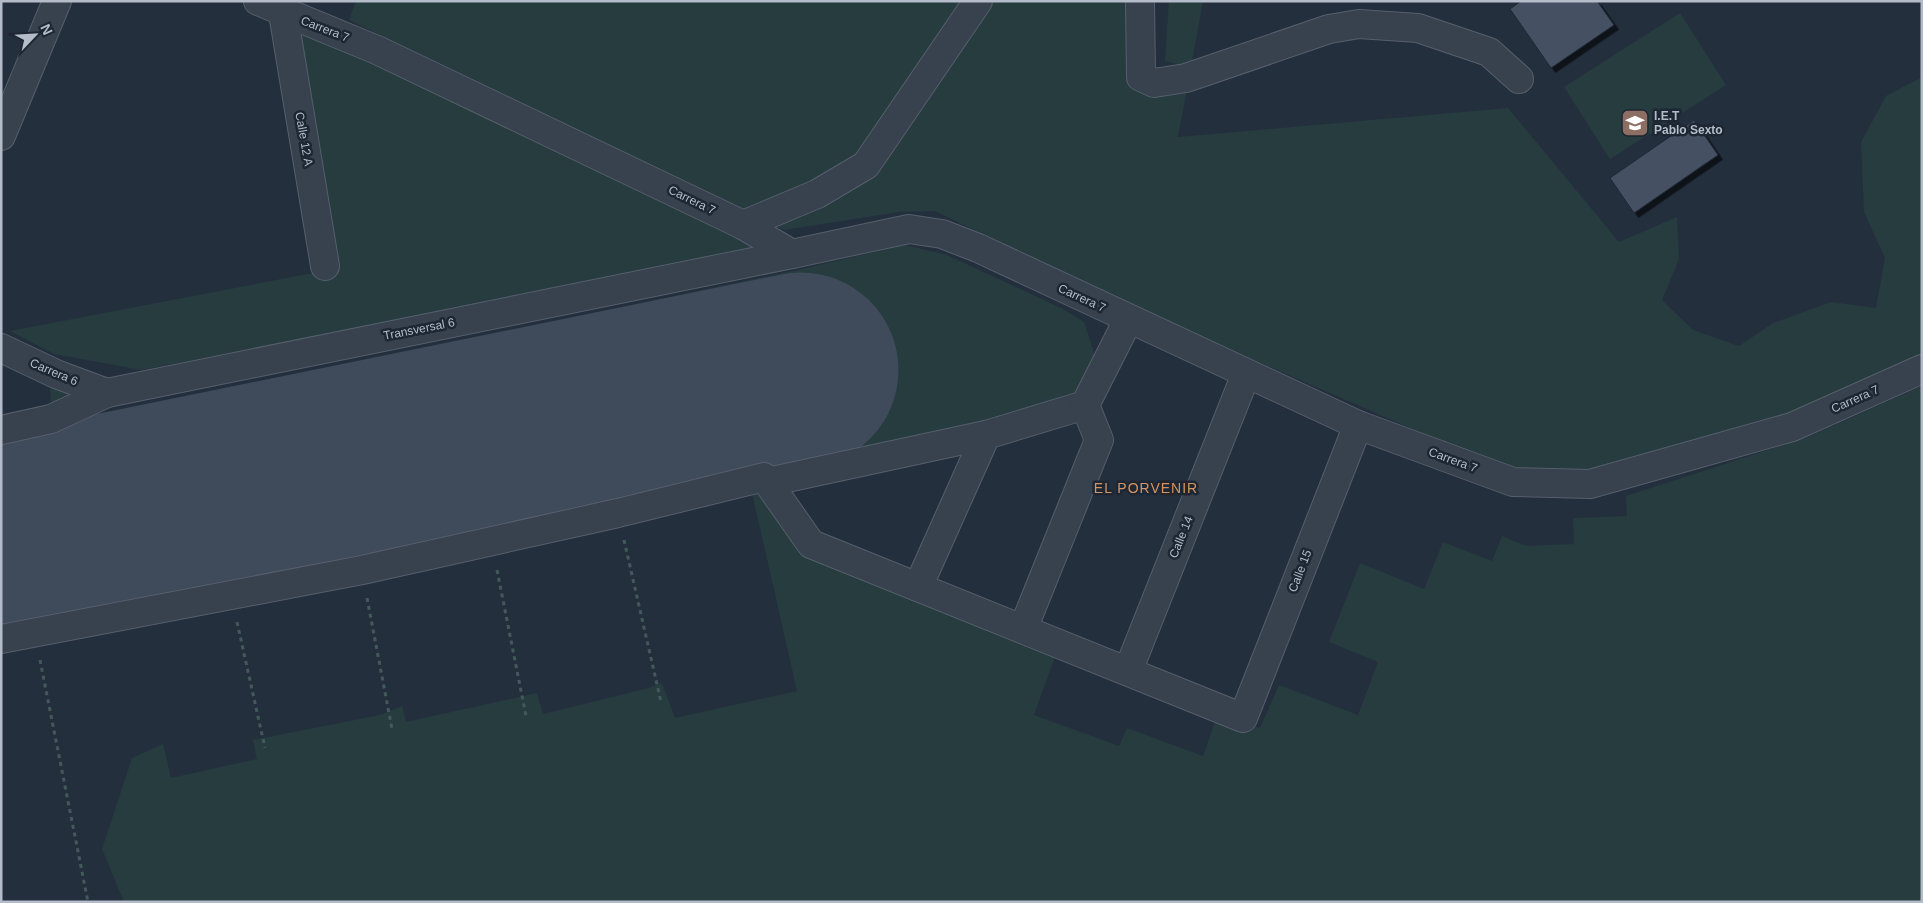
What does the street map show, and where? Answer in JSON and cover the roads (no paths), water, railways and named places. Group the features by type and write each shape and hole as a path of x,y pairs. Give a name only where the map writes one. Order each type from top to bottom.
{"street":[{"path":"1,136 57,1"},
{"name":"Carrera 7","path":"258,1 283,13 377,50 743,225 792,254 909,229 942,234 978,248 1128,320 1358,425 1513,482 1590,484 1792,427 1922,369"},
{"path":"743,225 817,194 866,166 978,1"},
{"path":"1140,1 1142,77 1154,83 1186,78 1329,29 1359,24 1418,28 1490,52 1519,79"},
{"name":"Calle 12 A","path":"283,13 325,266"},
{"name":"Transversal 6","path":"1,430 51,419 108,393 792,254"},
{"path":"768,482 986,435 1085,404 1128,320"},
{"name":"Carrera 6","path":"1,348 56,374 108,393"},
{"name":"Calle 14","path":"1128,671 1246,374"},
{"path":"1023,629 1099,440 1085,404"},
{"name":"Calle 15","path":"1128,671 1243,718 1358,425"},
{"path":"918,587 986,435"},
{"path":"1,639 362,570 618,513 764,477 811,544 1128,671"}],"place":[{"name":"I.E.T Pablo Sexto","path":"1635,123"}],"district":[{"name":"EL PORVENIR","path":"1146,488"}]}
